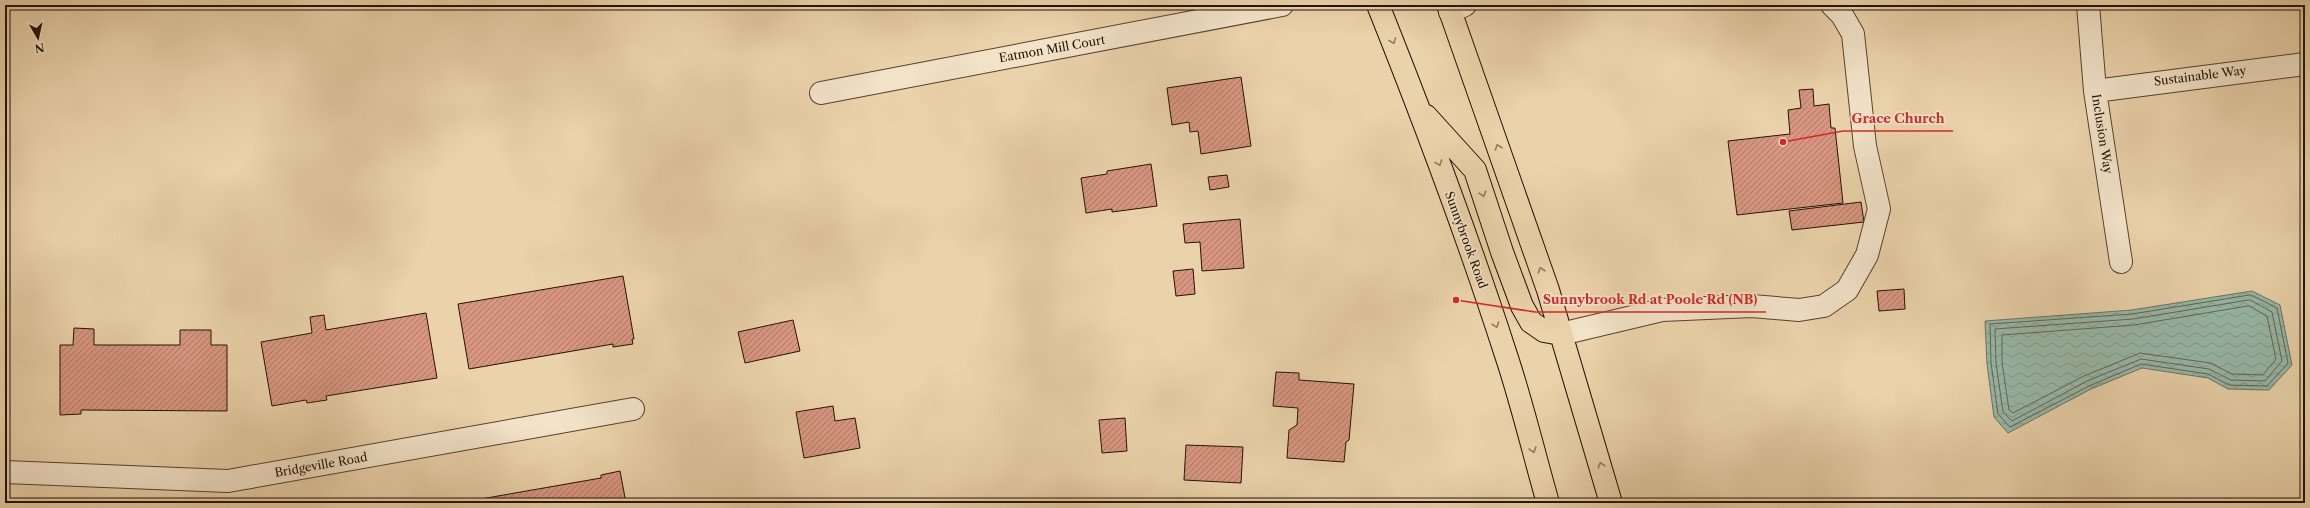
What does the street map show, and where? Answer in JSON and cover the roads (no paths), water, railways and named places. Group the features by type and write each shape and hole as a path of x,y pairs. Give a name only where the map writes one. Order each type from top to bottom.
{"main road":[{"name":"Sunnybrook Road","path":"1378,5 1419,108 1507,356 1548,503"},
{"path":"1454,7 1548,290 1611,503"},
{"path":"1419,108 1475,170 1502,252 1522,306 1531,322 1544,331 1560,334"}],"street":[{"name":"Eatmon Mill Court","path":"821,93 1282,5"},
{"path":"1560,334 1662,310 1752,306 1799,310 1824,306 1847,290 1867,255 1879,209 1865,146 1853,34 1842,15 1832,5"},
{"name":"Inclusion Way","path":"2088,5 2095,91 2122,262"},
{"name":"Sustainable Way","path":"2095,91 2305,64"},
{"name":"Bridgeville Road","path":"5,472 228,481 633,408"}],"water":[{"path":"2252,291 2280,305 2292,365 2269,390 2228,389 2208,378 2142,368 2091,389 2008,433 1994,417 1987,364 1985,321 2132,310"}],"place":[{"name":"Grace Church","path":"1783,142"},
{"name":"Sunnybrook Rd at Poole Rd (NB)","path":"1456,300"}]}
